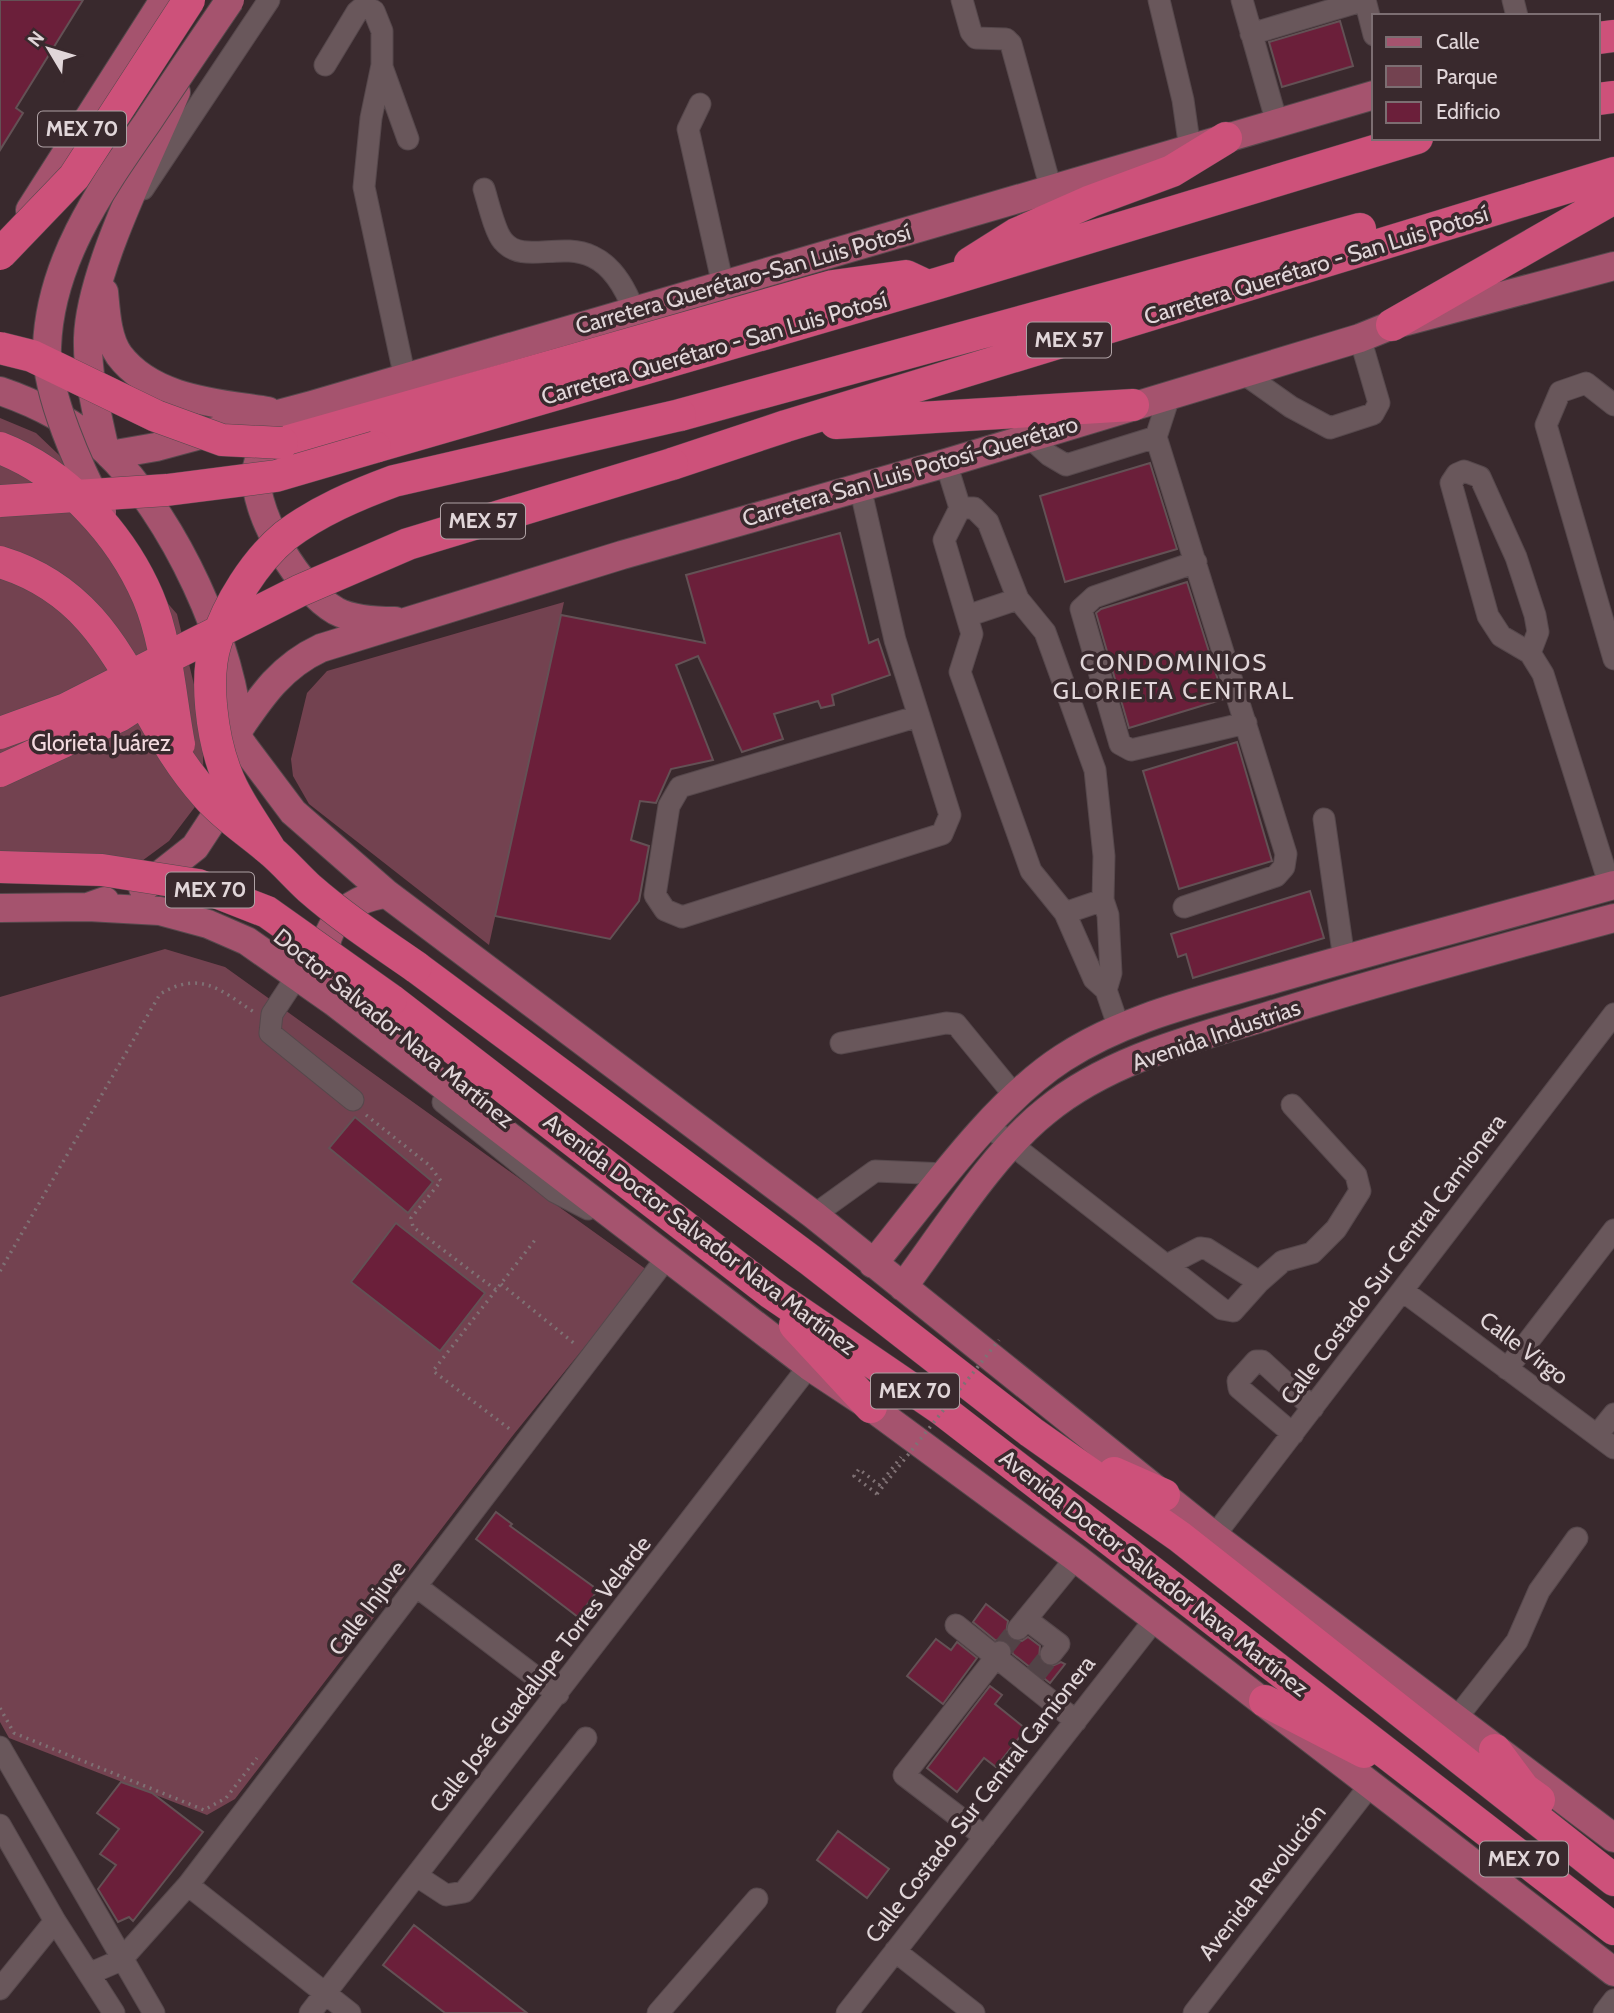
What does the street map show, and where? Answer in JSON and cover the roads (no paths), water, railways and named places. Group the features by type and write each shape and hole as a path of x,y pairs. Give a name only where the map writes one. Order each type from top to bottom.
{"highway":[{"path":"0,256 74,177 188,0"},
{"path":"0,348 32,356 156,416 222,440 282,443 833,286 906,276 934,284 1016,234 1091,201 1172,171 1226,138"},
{"name":"Carretera Querétaro - San Luis Potosí","path":"0,500 167,490 276,476 934,284 1410,140"},
{"name":"Carretera Querétaro - San Luis Potosí","path":"299,591 408,544 1614,173"},
{"path":"1392,326 1614,198"},
{"path":"271,851 226,774 211,715 216,643 241,589 270,552 285,537 314,517 351,497 394,481 680,415 1415,214 1468,218"},
{"path":"786,426 1133,405"},
{"path":"0,448 64,485 118,546 148,596 158,629 184,770"},
{"name":"Avenida Doctor Salvador Nava Martínez","path":"0,562 25,569 88,615 116,650 184,770 207,797 271,851 309,889 799,1252 1031,1432 1180,1537 1614,1880"},
{"path":"0,733 90,697 299,591"},
{"path":"0,771 119,716 213,657 299,591"},
{"name":"Avenida Doctor Salvador Nava Martínez","path":"0,867 102,870 198,885 267,912 391,1000 771,1293 941,1409 1614,1929"},
{"path":"771,1293 795,1325 871,1407"},
{"path":"1031,1432 1065,1443 1129,1482 1164,1495"},
{"path":"1265,1701 1434,1788"},
{"path":"1495,1751 1524,1789 1614,1860"}],"main road":[{"name":"MEX 70","path":"0,256 164,0"},
{"name":"MEX 70","path":"107,452 88,360 88,335 102,275 124,217 218,0"},
{"path":"118,546 76,460 51,376 47,348 55,284 81,226 105,183 230,0"},
{"name":"Carretera Querétaro-San Luis Potosí","path":"107,452 156,447 312,405 1372,96"},
{"name":"Carretera San Luis Potosí-Querétaro","path":"239,735 277,677 300,657 622,555 946,463 1392,326 1614,266"},
{"path":"102,275 108,326 119,355 151,382 187,398 278,412"},
{"path":"0,391 81,431 107,452 144,495 200,593 231,684 239,735 234,773 218,812 195,847 149,886 89,907 0,908"},
{"path":"312,405 276,432 260,455 256,473 259,496 272,528 303,583 337,611 379,621 409,621"},
{"path":"239,735 293,811 387,894 814,1216 1214,1536 1495,1751 1614,1838"},
{"name":"Avenida Industrias","path":"873,1264 1015,1096 1062,1058 1119,1028 1158,1013 1612,886"},
{"path":"331,1007 325,971 327,939 337,920 350,905 367,896 387,894"},
{"name":"Avenida Doctor Salvador Nava Martínez","path":"89,907 160,911 208,924 247,941 331,1007 660,1250 809,1366 871,1407 1156,1618 1614,1972"},
{"name":"Avenida Industrias","path":"903,1287 1012,1146 1045,1111 1084,1086 1144,1056 1303,1005 1614,918"},
{"path":"1303,1005 1314,996 1358,976 1357,956"}],"street":[{"path":"124,217 269,0"},
{"path":"962,0 971,32 976,38 1006,38 1011,44 1051,189"},
{"path":"1159,0 1183,100 1190,149"},
{"path":"1242,0 1277,123"},
{"path":"1251,34 1365,0 1372,27"},
{"path":"325,65 357,12 364,6 374,11 382,30 382,65 372,118 364,187 397,331 404,378"},
{"path":"382,65 408,139"},
{"path":"699,104 688,129 723,285"},
{"path":"484,190 503,241 521,251 571,250 603,261 624,284 634,311"},
{"path":"1243,373 1321,426 1330,428 1373,414 1379,403 1360,338"},
{"path":"1614,405 1586,383 1560,392 1546,425 1614,659"},
{"path":"1170,394 1156,437 1286,854 1284,867 1276,876 1184,907"},
{"path":"1029,437 1049,455 1066,465 1156,437"},
{"path":"946,463 960,508 944,540 972,634 960,672 1031,871 1065,913 1094,979 1106,990 1119,1028"},
{"path":"1531,653 1538,632 1516,557 1480,477 1464,471 1457,474 1451,483 1488,617 1501,636 1531,653 1543,674 1612,886"},
{"path":"860,487 895,640 919,716 950,815 942,834 682,917 665,910 655,895 669,806 680,786 919,716"},
{"path":"960,508 974,508 988,522 1018,599 1045,632 1095,770 1104,856 1104,900 1108,915 1111,972 1106,990"},
{"path":"1196,562 1094,597 1081,609 1120,744 1131,750 1246,723"},
{"path":"967,616 1018,599"},
{"path":"1324,819 1357,956"},
{"path":"1065,913 1104,900"},
{"path":"295,980 272,1014 270,1033 354,1103"},
{"path":"841,1043 946,1023 956,1024 1015,1096"},
{"name":"Calle Costado Sur Central Camionera","path":"1214,1536 1610,1027"},
{"path":"988,1126 1227,1311 1233,1311 1259,1282 1283,1261 1312,1253 1336,1229 1360,1191 1356,1175 1292,1105"},
{"path":"814,1216 875,1171 947,1174"},
{"path":"1507,1369 1614,1230"},
{"path":"1167,1265 1200,1248 1207,1249 1259,1282"},
{"name":"Calle Injuve","path":"91,1973 121,1960 188,1885 416,1586 660,1250"},
{"name":"Calle Virgo","path":"1402,1291 1606,1442"},
{"path":"1293,1434 1239,1388 1238,1381 1256,1361 1262,1361 1313,1408"},
{"name":"Calle José Guadalupe Torres Velarde","path":"310,2013 809,1366"},
{"path":"1606,1442 1614,1414"},
{"path":"1455,1720 1517,1641 1539,1591 1577,1538"},
{"path":"1051,1654 1059,1644 1022,1624 1076,1558"},
{"path":"416,1586 558,1694"},
{"name":"Calle Costado Sur Central Camionera","path":"847,2013 1156,1618"},
{"path":"956,1625 1031,1680 1076,1721"},
{"path":"985,1837 904,1775 998,1654"},
{"path":"417,1876 446,1895 464,1892 586,1738"},
{"path":"0,1746 121,1960 154,2013"},
{"name":"Avenida Revolución","path":"1194,2013 1371,1784"},
{"path":"0,1825 55,1922 91,1973 114,2013"},
{"path":"188,1885 350,2013"},
{"path":"658,2013 757,1899"},
{"path":"0,1989 55,1922"},
{"path":"895,1951 974,2013"},
{"path":"1604,2013 1614,2000"}],"tunnel":[{"path":"1000,1652 1018,1629"},
{"path":"1033,1677 1051,1654"}],"district":[{"name":"CONDOMINIOS GLORIETA CENTRAL","path":"1174,677"}],"park label":[{"name":"Glorieta Juárez","path":"101,743"}]}
